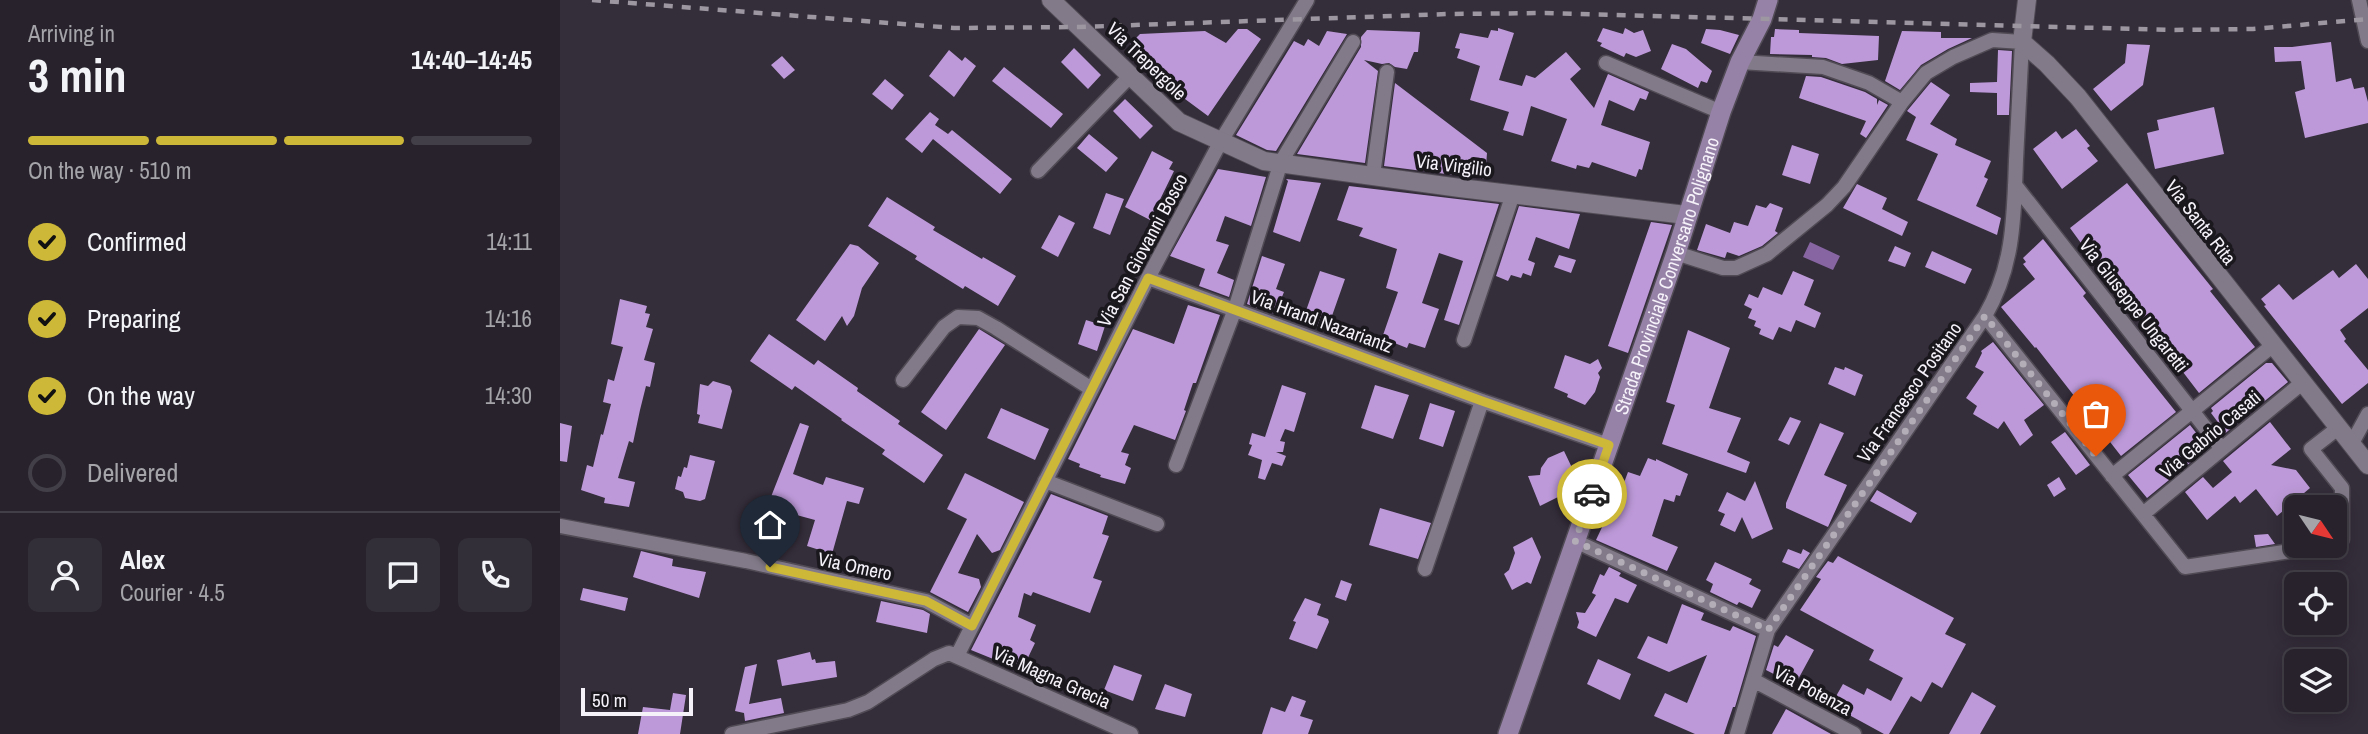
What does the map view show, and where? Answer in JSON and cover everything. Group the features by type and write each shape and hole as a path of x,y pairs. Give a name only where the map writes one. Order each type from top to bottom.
{"main road":[{"name":"Strada Provinciale Conversano Polignano","path":"1508,734 1676,253 1721,112 1740,62 1765,9"}],"street":[{"name":"Via Trepergole","path":"1051,0 1179,122 1221,141"},
{"path":"1065,0 1079,27"},
{"name":"Via San Giovanni Bosco","path":"957,656 1090,388 1221,141 1307,0"},
{"path":"1676,253 1723,268 1736,268 1767,254 1827,205 1844,187 1902,102 1926,73 1953,57 1992,40 2022,42 2027,0"},
{"path":"2359,0 2368,41"},
{"path":"1176,465 1235,309 1281,162 1353,42"},
{"name":"Via Francesco Positano","path":"1737,734 1768,630 1985,316 2001,284 2009,260 2022,42"},
{"name":"Via Santa Rita","path":"2022,42 2078,97 2368,465"},
{"path":"1740,62 1823,67 1869,83 1902,102"},
{"path":"1606,63 1721,112"},
{"path":"1373,176 1387,72"},
{"path":"1038,171 1131,75"},
{"name":"Via Virgilio","path":"1221,141 1264,161 1686,215"},
{"name":"Via Giuseppe Ungaretti","path":"2015,185 2222,449"},
{"path":"1464,340 1513,194"},
{"name":"Via Hrand Nazariantz","path":"1148,278 1609,445"},
{"path":"1985,316 2185,567 2284,552"},
{"path":"903,380 944,327 958,317 978,318 1090,388"},
{"path":"2112,476 2272,346"},
{"name":"Via Gabrio Casati","path":"2143,514 2302,383"},
{"path":"1425,569 1482,401"},
{"path":"2351,445 2368,414"},
{"path":"2338,428 2311,449 2342,488 2342,495"},
{"path":"1045,481 1157,524"},
{"name":"Via Omero","path":"560,526 926,601 972,626"},
{"path":"1575,541 1768,630"},
{"path":"732,734 848,710 868,702 934,659 949,653 957,656"},
{"name":"Via Magna Grecia","path":"957,656 1131,734"},
{"name":"Via Potenza","path":"1753,680 1854,734"}],"shaded area":[{"path":"1810,242 1840,256 1833,270 1803,257"}],"building":[{"path":"1498,28 1514,33 1499,80 1522,86 1526,75 1535,78 1566,52 1581,69 1570,79 1594,108 1608,74 1649,92 1646,100 1640,98 1634,111 1609,100 1601,125 1650,142 1642,170 1639,169 1636,177 1592,162 1589,168 1577,165 1576,169 1551,161 1567,119 1531,106 1523,136 1503,130 1509,112 1470,100 1480,66 1457,58 1460,49 1455,48 1460,33 1488,38 1491,30 1498,31"},
{"path":"1603,28 1623,34 1625,28 1634,33 1643,30 1651,51 1636,57 1626,53 1624,57 1600,46 1602,43 1597,41"},
{"path":"1238,29 1247,29 1261,39 1208,116 1162,82 1129,52 1134,47 1130,44 1140,34 1205,31 1226,43"},
{"path":"1706,29 1739,35 1730,54 1701,43"},
{"path":"1775,29 1799,30 1799,33 1879,36 1878,60 1842,64 1812,55 1770,54 1771,37 1774,37"},
{"path":"1367,30 1420,32 1418,52 1414,52 1407,69 1389,63 1364,60 1378,71 1365,163 1297,154 1361,47 1361,37"},
{"path":"1327,31 1347,34 1276,151 1267,150 1236,135 1294,41 1304,46 1308,39 1319,46"},
{"path":"1902,31 1941,32 1941,38 1972,38 1921,65 1900,90 1885,81"},
{"path":"2331,42 2336,82 2351,78 2354,89 2364,87 2368,102 2368,123 2305,138 2295,92 2305,89 2301,61 2275,62 2274,47"},
{"path":"1672,44 1686,49 1712,71 1707,83 1701,81 1698,88 1661,69"},
{"path":"2127,44 2150,45 2143,85 2111,111 2093,89 2125,63"},
{"path":"1074,48 1101,75 1088,89 1061,62"},
{"path":"949,50 962,61 965,57 976,66 954,97 929,76"},
{"path":"1998,50 2012,51 2009,115 1997,115 1997,93 1970,92 1970,83 1997,82"},
{"path":"782,56 795,70 784,79 771,65"},
{"path":"1004,67 1063,114 1051,128 992,81"},
{"path":"1806,76 1821,77 1865,92 1877,99 1877,105 1879,100 1888,105 1866,138 1860,134 1866,121 1799,98"},
{"path":"885,79 904,95 892,110 872,94"},
{"path":"1931,82 1950,95 1930,124 1957,139 1955,145 1991,161 1984,177 1988,179 1976,206 2001,218 1997,235 1917,200 1938,154 1906,140 1916,117 1907,111"},
{"path":"1395,83 1487,153 1485,179 1384,166"},
{"path":"1125,99 1153,126 1140,139 1113,111"},
{"path":"2214,107 2224,154 2155,169 2147,133 2159,130 2157,120"},
{"path":"930,112 939,119 935,125 948,134 952,130 1012,179 1000,194 933,139 922,153 905,139"},
{"path":"2076,129 2098,161 2062,189 2033,149 2056,131 2062,139"},
{"path":"1089,134 1118,158 1106,172 1077,148"},
{"path":"1792,145 1819,154 1810,184 1782,175"},
{"path":"1152,151 1173,162 1169,169 1174,171 1150,220 1125,207"},
{"path":"1218,169 1266,177 1251,226 1225,216 1216,241 1229,245 1217,273 1234,280 1229,297 1199,286 1205,269 1170,256"},
{"path":"1286,179 1321,183 1300,242 1273,232 1288,181"},
{"path":"2127,183 2213,289 2210,291 2255,347 2199,393 2070,228"},
{"path":"1857,184 1887,198 1882,209 1908,222 1902,236 1843,208"},
{"path":"1349,186 1499,204 1459,325 1444,320 1463,261 1439,253 1422,303 1439,309 1425,348 1409,343 1407,348 1382,338 1398,292 1386,288 1397,249 1359,236 1363,228 1337,220"},
{"path":"1106,193 1124,199 1110,235 1093,228"},
{"path":"887,197 935,227 933,230 1016,276 998,306 965,286 963,289 868,226"},
{"path":"1770,203 1783,208 1775,231 1778,233 1762,246 1739,256 1727,252 1725,258 1697,250 1706,224 1730,233 1734,222 1748,226 1756,205 1766,208"},
{"path":"1519,206 1580,214 1569,249 1536,237 1528,260 1535,263 1531,276 1523,273 1521,278 1511,275 1508,281 1496,276"},
{"path":"1059,215 1075,223 1058,257 1041,248"},
{"path":"1651,222 1672,225 1628,353 1608,346"},
{"path":"2043,239 2086,293 2083,296 2176,412 2121,456 2036,347 2001,307 2035,279 2023,264 2026,262 2023,258"},
{"path":"850,244 858,246 879,263 862,288 854,316 847,326 842,316 825,341 796,320"},
{"path":"1895,246 1911,253 1905,267 1888,261"},
{"path":"1932,251 1972,269 1965,284 1925,267"},
{"path":"1559,255 1576,260 1571,273 1554,267"},
{"path":"1262,256 1285,264 1276,289 1284,292 1275,314 1247,304"},
{"path":"2356,264 2368,279 2368,308 2340,330 2346,339 2344,341 2368,370 2368,383 2342,404 2261,299 2279,284 2293,300 2333,270 2339,278"},
{"path":"1320,271 1345,279 1327,330 1302,322"},
{"path":"1793,271 1814,280 1804,305 1821,313 1815,328 1796,320 1791,332 1779,327 1773,340 1759,334 1761,329 1754,326 1756,321 1748,318 1752,309 1744,305 1749,294 1758,298 1763,287 1782,295"},
{"path":"620,299 647,306 645,313 650,314 646,327 653,329 644,360 655,363 650,387 646,386 633,443 629,441 618,478 635,482 629,507 604,503 605,498 581,490 587,465 593,467 601,434 603,435 611,404 603,402 608,379 614,381 623,347 611,344"},
{"path":"1188,305 1220,315 1196,383 1193,383 1175,440 1134,425 1121,452 1129,454 1125,465 1131,468 1125,484 1100,477 1101,475 1079,467 1080,464 1068,459 1133,329 1174,344"},
{"path":"1086,320 1105,326 1097,351 1078,344"},
{"path":"979,329 1005,345 946,430 921,412"},
{"path":"1688,330 1730,348 1709,408 1741,418 1727,452 1750,462 1746,473 1662,444 1675,405 1666,402"},
{"path":"769,334 814,365 818,360 900,421 898,424 943,455 924,483 882,454 885,450 795,386 792,390 750,361"},
{"path":"1993,342 2044,405 2024,420 2033,435 2020,446 2004,421 1998,429 1973,414 1977,406 1966,398 1984,372 1975,367 1981,351"},
{"path":"1565,355 1590,364 1598,359 1602,368 1598,373 1600,377 1595,392 1585,405 1554,388"},
{"path":"2266,363 2272,363 2288,382 2223,435 2220,431 2223,429 2211,413 2211,408"},
{"path":"1835,367 1844,370 1845,367 1863,375 1855,396 1828,384"},
{"path":"713,381 730,386 732,391 722,429 698,423 700,384 708,386"},
{"path":"1282,385 1306,393 1294,432 1285,429 1280,441 1285,442 1283,452 1276,452 1286,456 1282,466 1272,463 1265,480 1258,478 1262,460 1248,455 1252,445 1249,444 1252,433 1265,437"},
{"path":"1375,385 1409,395 1393,439 1361,428"},
{"path":"1430,403 1455,411 1443,447 1419,439"},
{"path":"1001,408 1049,429 1035,460 987,438"},
{"path":"1790,417 1801,421 1789,445 1778,440"},
{"path":"2270,422 2291,449 2271,465 2296,470 2310,488 2302,495 2284,495 2284,510 2277,516 2256,489 2240,503 2235,496 2207,520 2185,492 2203,477 2213,488 2232,472 2223,461"},
{"path":"560,423 572,426 567,462 560,461"},
{"path":"800,423 809,426 793,474 823,485 826,477 864,488 859,504 847,501 832,554 807,546 815,520 767,507"},
{"path":"1820,423 1844,433 1824,475 1847,485 1828,527 1786,508"},
{"path":"2190,425 2208,448 2147,498 2128,475"},
{"path":"2065,432 2090,465 2076,475 2051,442"},
{"path":"1564,451 1575,474 1573,483 1569,482 1566,493 1540,506 1528,476 1540,475 1548,458"},
{"path":"690,455 715,461 705,499 700,501 685,498 683,492 675,489 678,476 681,477 684,467 687,468"},
{"path":"1648,458 1688,474 1680,496 1676,495 1674,502 1664,499 1652,536 1678,547 1667,571 1596,540 1611,508 1608,507 1617,485 1622,488 1628,472 1640,476"},
{"path":"965,473 1024,502 1000,550 992,553 977,534 958,573 979,579 981,587 968,612 930,592 967,519 947,509"},
{"path":"2059,477 2066,489 2054,497 2047,485"},
{"path":"1755,481 1773,529 1752,539 1742,517 1735,532 1720,525 1725,514 1718,511 1727,492 1745,501"},
{"path":"1877,490 1917,513 1911,523 1870,501"},
{"path":"1051,494 1108,516 1102,534 1109,536 1093,578 1102,581 1090,613 1033,592 1031,596 1024,593 1018,617 1036,625 1030,640 1035,643 1024,666 1008,665 971,650"},
{"path":"1380,508 1431,523 1418,559 1369,545"},
{"path":"2268,534 2275,544 2256,547 2254,535"},
{"path":"1532,537 1541,557 1531,584 1527,582 1512,590 1504,574 1509,570 1515,553 1513,547"},
{"path":"1788,549 1801,554 1803,549 1810,553 1799,569 1782,562"},
{"path":"641,551 673,559 672,566 706,572 699,598 633,577"},
{"path":"1838,556 1954,618 1945,634 1966,644 1942,688 1932,682 1921,702 1911,696 1889,734 1884,734 1831,705 1843,684 1864,695 1867,688 1891,701 1903,678 1869,660 1874,650 1800,610 1821,579 1816,577 1828,561 1833,563"},
{"path":"1715,562 1752,579 1749,584 1761,590 1752,608 1739,602 1737,605 1710,592 1713,584 1706,580"},
{"path":"1609,567 1621,573 1619,576 1637,585 1628,603 1615,598 1596,637 1577,628 1579,622 1576,612 1585,613 1596,595 1592,593 1600,574 1604,576"},
{"path":"1341,580 1352,584 1346,601 1335,597"},
{"path":"583,588 628,598 625,611 580,600"},
{"path":"1305,598 1321,604 1317,615 1329,622 1317,649 1289,639 1296,622 1293,621"},
{"path":"881,601 930,614 927,633 876,622"},
{"path":"1682,604 1704,613 1701,620 1730,631 1733,626 1756,636 1724,734 1695,734 1654,716 1665,693 1687,703 1707,655 1669,672 1637,658 1648,636 1667,644"},
{"path":"1786,635 1814,650 1795,685 1766,670 1774,645 1778,647"},
{"path":"810,652 816,663 835,661 837,677 782,686 777,660"},
{"path":"1598,659 1631,674 1620,700 1587,684"},
{"path":"757,664 749,704 781,698 784,713 745,721 744,713 735,711 745,667"},
{"path":"1114,665 1142,675 1133,701 1104,690"},
{"path":"1165,684 1192,694 1185,717 1155,709"},
{"path":"1972,692 1996,706 1980,734 1949,734"},
{"path":"673,693 686,695 680,734 638,734 643,707 670,710"},
{"path":"1292,696 1306,701 1300,716 1313,720 1308,734 1262,734 1271,707 1285,712"},
{"path":"1786,709 1831,734 1772,734"}],"railway":[{"path":"592,0 954,28 1079,27 1545,13 2172,30 2253,29 2368,19"}],"way so far":[{"path":"1592,494 1575,541 1768,630 1985,316 2096,456"}],"route":[{"path":"770,567 926,601 972,626 1090,388 1148,278 1609,445 1592,494"}]}
